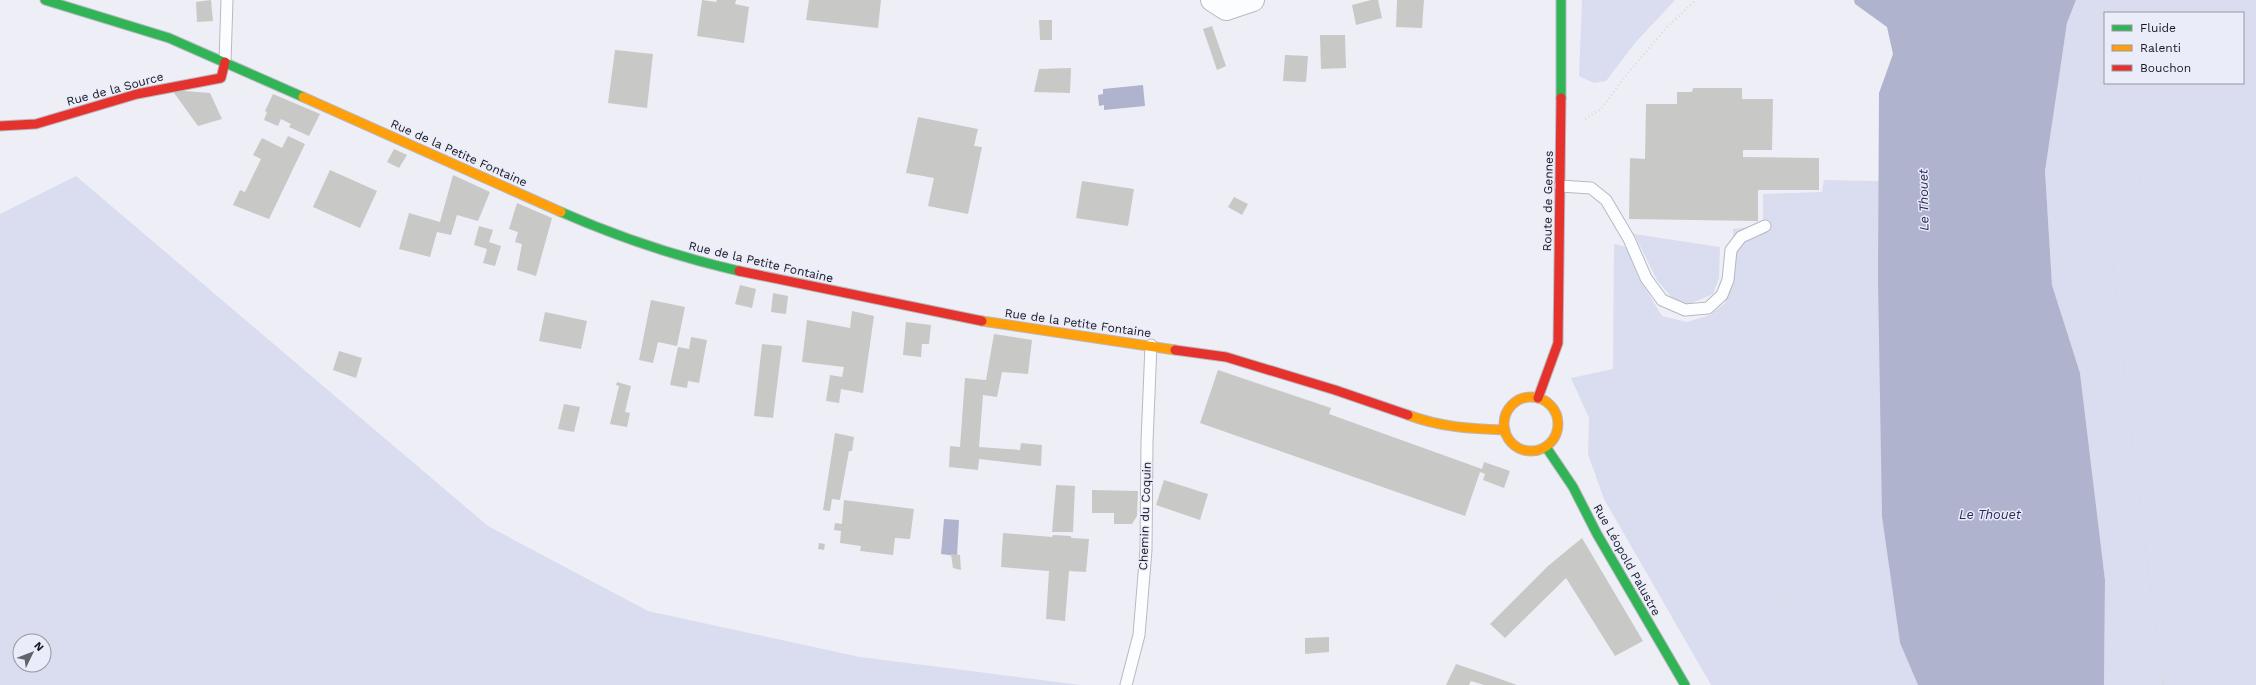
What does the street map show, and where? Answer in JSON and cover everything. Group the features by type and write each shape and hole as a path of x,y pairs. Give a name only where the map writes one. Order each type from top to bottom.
{"street":[{"name":"Rue de la Petite Fontaine","path":"45,0 169,38 591,225 695,261 803,286 966,318 1226,357 1335,390 1432,424 1455,428 1505,430"},
{"path":"1212,0 1226,9 1253,0"},
{"name":"Route de Gennes","path":"1538,398 1558,343 1561,0"},
{"name":"Rue de la Source","path":"0,126 36,124 137,94 220,78 225,62"},
{"path":"1529,397 1538,398 1553,408 1558,425 1557,434 1546,448 1529,451 1521,449 1514,445 1505,430 1507,412 1512,405 1529,397"},
{"name":"Rue Léopold Palustre","path":"1546,448 1573,487 1597,534 1685,685"}],"lane":[{"path":"225,62 227,0"},
{"path":"1560,186 1591,188 1606,200 1629,239 1646,278 1662,300 1685,310 1708,308 1722,295 1728,280 1731,250 1741,237 1765,226"},
{"name":"Chemin du Coquin","path":"1126,685 1138,635 1146,550 1147,442 1151,345"}],"path":[{"path":"1561,134 1601,109 1623,79 1667,27 1696,0"},
{"path":"2218,12 2224,0"},
{"path":"2163,685 2128,408 2112,256 2151,150 2182,84"},
{"path":"1573,487 1592,478 1611,475 1656,487 1672,497 1695,524 1758,569 1779,596 1806,652 1811,685"}],"shaded area":[{"path":"1582,0 1675,0 1635,43 1606,81 1594,83 1579,76"},
{"path":"2076,0 2256,0 2256,685 2104,685 2105,580 2080,373 2052,285 2045,171 2067,23"},
{"path":"76,176 488,526 648,611 860,657 1081,685 0,685 0,214"},
{"path":"1824,180 1879,181 1882,517 1900,643 1918,685 1711,685 1604,499 1588,454 1589,418 1571,378 1613,369 1614,244 1626,247 1638,276 1662,316 1687,322 1710,315 1725,303 1734,280 1733,229 1756,226 1763,219 1763,194 1822,192"},
{"path":"1634,234 1720,247 1719,278 1713,294 1687,305 1672,298 1657,280"}],"water":[{"name":"Le Thouet","path":"1854,0 2076,0 2067,23 2045,171 2052,285 2080,373 2105,580 2104,685 1918,685 1900,643 1882,517 1878,279 1879,93 1893,54 1887,27 1855,4"},
{"path":"1143,85 1145,106 1104,110 1104,105 1099,106 1098,95 1103,94 1103,89"},
{"path":"944,519 959,520 957,556 941,554"}],"building":[{"path":"211,0 213,21 197,22 196,2"},
{"path":"702,0 716,2 717,0 736,0 735,4 749,7 744,43 697,36"},
{"path":"809,0 881,0 878,28 806,20"},
{"path":"1371,0 1378,0 1382,18 1356,25 1352,5"},
{"path":"1397,0 1424,0 1422,28 1396,27"},
{"path":"1039,20 1052,20 1052,40 1040,40"},
{"path":"1212,26 1226,66 1217,70 1203,29"},
{"path":"1320,35 1345,35 1346,68 1321,69"},
{"path":"615,50 653,54 647,108 608,103"},
{"path":"1285,55 1308,56 1306,82 1283,81"},
{"path":"1071,68 1070,93 1034,92 1039,69"},
{"path":"1693,88 1742,88 1742,99 1773,99 1772,150 1743,150 1743,157 1819,158 1819,190 1758,190 1758,221 1629,219 1630,158 1645,159 1646,104 1677,104 1677,92 1692,92"},
{"path":"172,90 210,93 222,119 198,126"},
{"path":"273,94 320,114 309,136 289,127 291,124 281,119 278,126 264,120 267,112 265,111"},
{"path":"918,117 978,129 974,146 982,147 968,214 928,206 934,178 906,173"},
{"path":"288,136 305,144 269,219 233,205 240,190 245,192 261,159 253,155 262,138 282,148"},
{"path":"394,149 407,155 399,168 387,162"},
{"path":"330,170 377,191 360,228 313,207"},
{"path":"453,175 490,192 478,221 457,215 451,235 437,232 430,257 399,249 409,213 440,222"},
{"path":"1082,181 1134,189 1128,226 1076,218"},
{"path":"1234,197 1248,204 1242,215 1228,207"},
{"path":"517,203 552,218 536,276 517,270 522,244 515,242 518,232 509,229"},
{"path":"479,226 493,230 489,242 501,246 495,266 483,263 487,249 474,245"},
{"path":"740,285 756,289 752,308 735,304"},
{"path":"773,293 788,296 786,314 771,312"},
{"path":"651,300 685,307 677,346 658,342 653,363 639,360"},
{"path":"852,311 874,316 863,393 841,389 839,403 826,401 830,375 842,377 844,367 802,362 807,320 850,328"},
{"path":"545,312 587,321 581,349 539,341"},
{"path":"906,322 931,325 929,344 922,344 921,357 903,355"},
{"path":"994,334 1032,340 1028,374 1002,372 997,397 983,395 979,447 1020,450 1021,443 1042,445 1041,466 979,459 978,470 949,467 950,446 960,447 965,378 986,380"},
{"path":"691,337 707,340 699,383 688,381 687,388 670,385 678,347 689,349"},
{"path":"762,344 782,346 773,418 754,416"},
{"path":"339,351 362,358 356,378 333,370"},
{"path":"1218,370 1331,408 1329,414 1482,469 1484,462 1510,471 1504,488 1483,480 1485,474 1480,472 1465,516 1200,423"},
{"path":"617,382 631,386 625,412 630,413 627,427 610,424 619,386 616,385"},
{"path":"564,404 580,407 574,432 558,429"},
{"path":"835,433 854,437 852,451 849,451 840,500 832,499 830,511 823,510"},
{"path":"1164,480 1208,494 1200,520 1156,505"},
{"path":"1056,485 1075,486 1073,532 1052,532"},
{"path":"1092,490 1138,491 1137,516 1132,524 1114,524 1114,513 1092,513"},
{"path":"844,500 914,509 910,539 895,538 893,555 860,551 861,546 840,543 841,531 834,530 835,523 842,524"},
{"path":"1003,533 1052,537 1053,535 1071,536 1071,538 1089,539 1086,572 1069,571 1065,621 1046,619 1049,571 1001,567"},
{"path":"1582,538 1643,641 1615,656 1566,578 1505,638 1490,624 1548,566"},
{"path":"819,543 825,544 824,550 818,549"},
{"path":"951,554 960,555 961,570 953,568"},
{"path":"1329,637 1329,652 1305,654 1305,638"},
{"path":"1456,664 1517,685 1484,685 1471,681 1469,685 1446,685"}],"traffic: fast":[{"path":"45,0 169,38 303,97"},
{"path":"1561,0 1561,98"},
{"path":"561,212 648,246 739,271"},
{"path":"1546,447 1573,487 1597,534 1685,685"}],"traffic: slow":[{"path":"303,97 561,212"},
{"path":"982,321 1175,350"},
{"path":"1531,397 1541,399 1550,405 1556,414 1558,424 1556,434 1550,443 1541,449 1531,451 1521,449 1512,443 1506,434 1504,424 1506,414 1512,405 1521,399 1531,397"},
{"path":"1408,415 1456,427 1505,430"}],"traffic: jam":[{"path":"0,126 36,124 137,94 221,78 225,62"},
{"path":"1538,398 1558,343 1561,98"},
{"path":"739,271 982,321"},
{"path":"1175,350 1226,357 1335,390 1408,415"}]}
